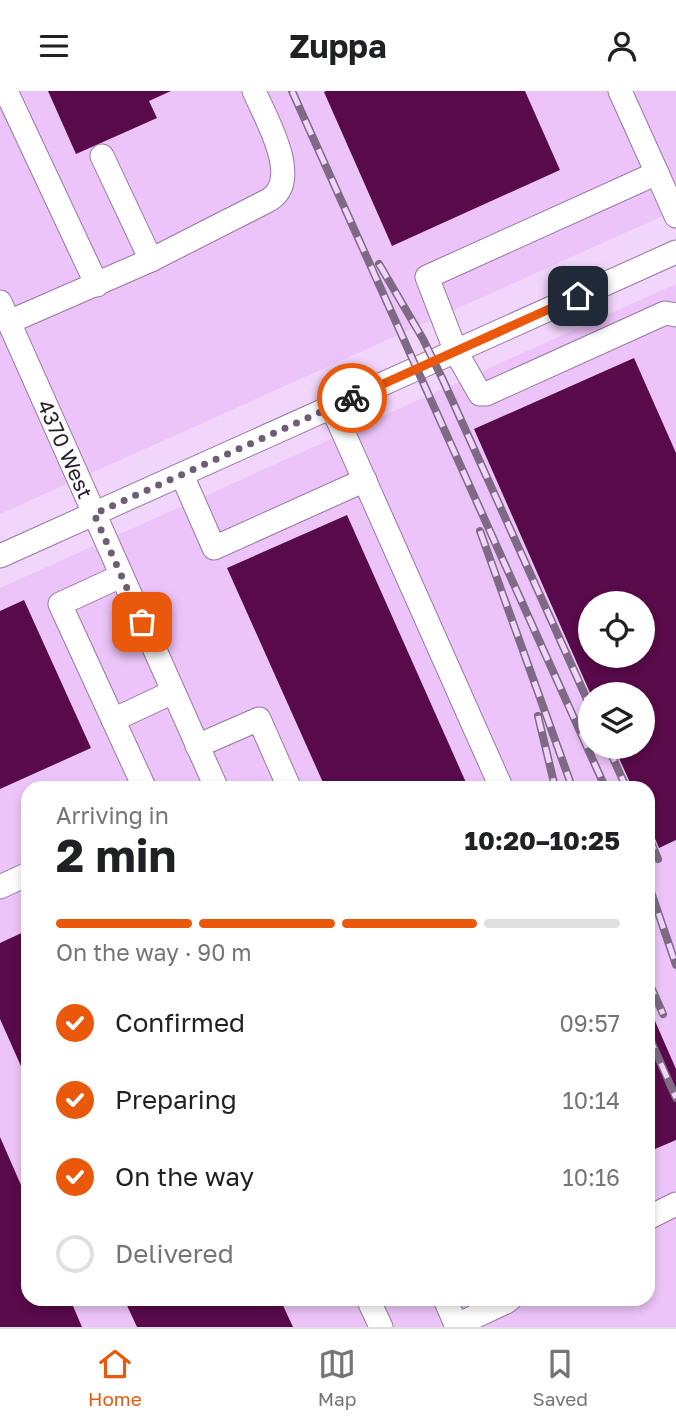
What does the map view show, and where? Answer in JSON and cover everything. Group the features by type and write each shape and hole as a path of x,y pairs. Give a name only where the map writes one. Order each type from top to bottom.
{"street":[{"path":"6,91 97,285"},
{"path":"4,312 97,285 151,260 279,192 283,183 279,151 254,91"},
{"path":"620,91 676,216"},
{"path":"102,156 151,260"},
{"path":"657,173 427,278 456,352 480,394 486,394 665,313 676,315"},
{"path":"0,556 676,252"},
{"name":"4370 West","path":"4,312 213,781"},
{"path":"332,407 498,781"},
{"path":"182,475 214,548 365,480"},
{"path":"121,576 60,604 141,781"},
{"path":"113,720 173,692"},
{"path":"197,746 259,719 286,781"},
{"path":"0,887 21,877"},
{"path":"655,1214 676,1204"},
{"path":"371,1306 381,1327"},
{"path":"448,1306 457,1326 498,1306"}],"shaded area":[{"path":"0,91 676,91 676,210 0,514"},
{"path":"676,284 676,1327 0,1327 0,588"}],"building":[{"path":"48,91 171,91 149,101 157,118 76,154"},
{"path":"525,91 560,170 392,246 324,92"},
{"path":"634,358 676,453 676,840 659,848 655,839 655,781 629,781 619,759 655,759 655,682 585,682 579,668 655,668 655,591 578,591 578,665 474,429"},
{"path":"347,515 465,781 322,781 227,568"},
{"path":"24,600 91,748 0,789 0,611"},
{"path":"21,933 21,1066 0,1019 0,943"},
{"path":"655,1021 676,1069 676,1140 655,1149"},
{"path":"0,1137 21,1185 21,1306 73,1306 82,1327 0,1327"},
{"path":"127,1306 283,1306 293,1327 137,1327"}],"railway":[{"path":"292,91 602,781"},
{"path":"379,264 423,339 443,380 579,682"},
{"path":"480,531 570,781"},
{"path":"538,716 554,781"},
{"path":"613,759 623,781"},
{"path":"655,852 658,859"},
{"path":"655,904 676,965"},
{"path":"655,996 663,1014"},
{"path":"655,1050 676,1098"}],"way so far":[{"path":"142,622 94,514 352,398"}],"route":[{"path":"352,398 578,296"}]}
